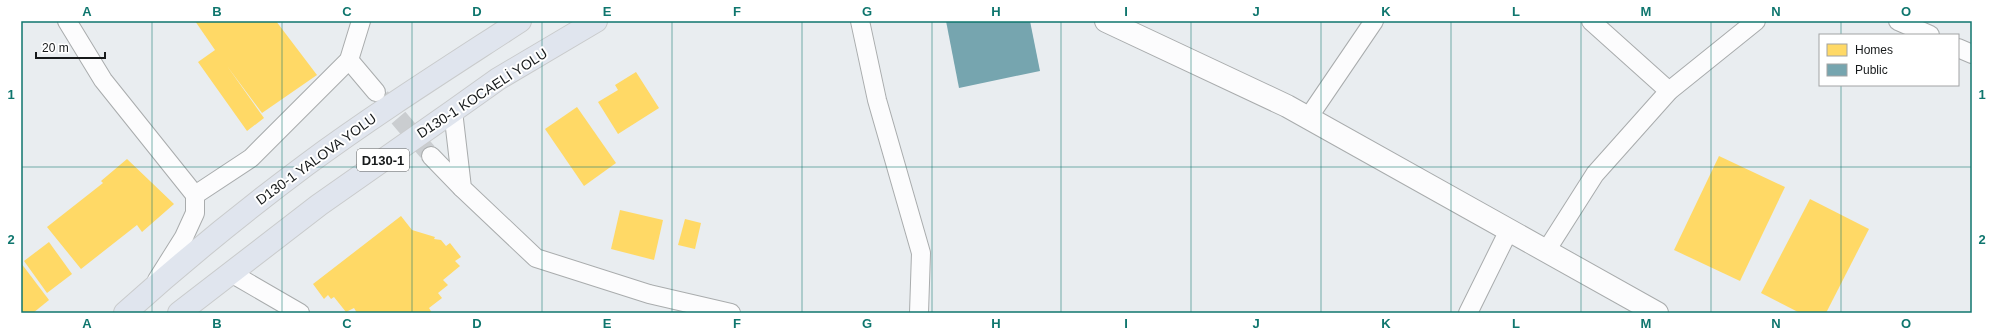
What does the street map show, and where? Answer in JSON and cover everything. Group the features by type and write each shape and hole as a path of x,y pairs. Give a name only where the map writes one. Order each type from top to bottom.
{"highway":[{"name":"D130-1 YALOVA YOLU","path":"125,313 193,253 306,165 386,109 520,21"},
{"name":"D130-1 KOCAELİ YOLU","path":"179,313 319,205 498,79 596,21"}],"street":[{"path":"67,21 103,80 194,195 195,213 184,237 152,288"},
{"path":"194,195 251,158 349,60 361,21"},
{"path":"860,21 877,100 921,253 919,313"},
{"path":"1106,21 1286,106 1657,313"},
{"path":"1308,118 1374,21"},
{"path":"1591,21 1669,91"},
{"path":"1546,251 1595,174 1669,91 1756,21"},
{"path":"1898,21 1928,34"},
{"path":"1959,48 1972,54"},
{"path":"349,60 376,92"},
{"path":"453,111 462,188"},
{"path":"431,156 462,188 536,258 648,294 731,313"},
{"path":"1468,313 1509,230"},
{"path":"231,273 300,313"}],"building: Homes":[{"path":"195,21 276,21 317,75 262,113 227,66 264,118 247,131 198,62 215,50"},
{"path":"636,72 659,108 618,134 598,102 618,90 615,85"},
{"path":"577,107 616,163 584,186 545,129"},
{"path":"1719,156 1785,187 1740,281 1674,250"},
{"path":"127,159 174,204 142,232 137,225 81,269 47,227 103,183 101,181"},
{"path":"1810,199 1869,229 1826,313 1800,313 1761,293"},
{"path":"620,210 663,220 654,260 611,249"},
{"path":"401,216 412,230 435,237 434,239 441,240 446,246 450,243 461,257 455,261 460,266 443,280 448,285 438,293 442,298 429,308 432,313 357,313 354,308 346,312 334,297 331,299 328,295 324,299 313,284"},
{"path":"685,219 701,223 695,249 678,245"},
{"path":"49,242 72,274 47,293 24,261"},
{"path":"21,263 49,300 33,313 21,313"}],"building: Public":[{"path":"946,21 1030,21 1040,71 959,88"}],"tunnel":[{"path":"381,97 431,156"}]}
